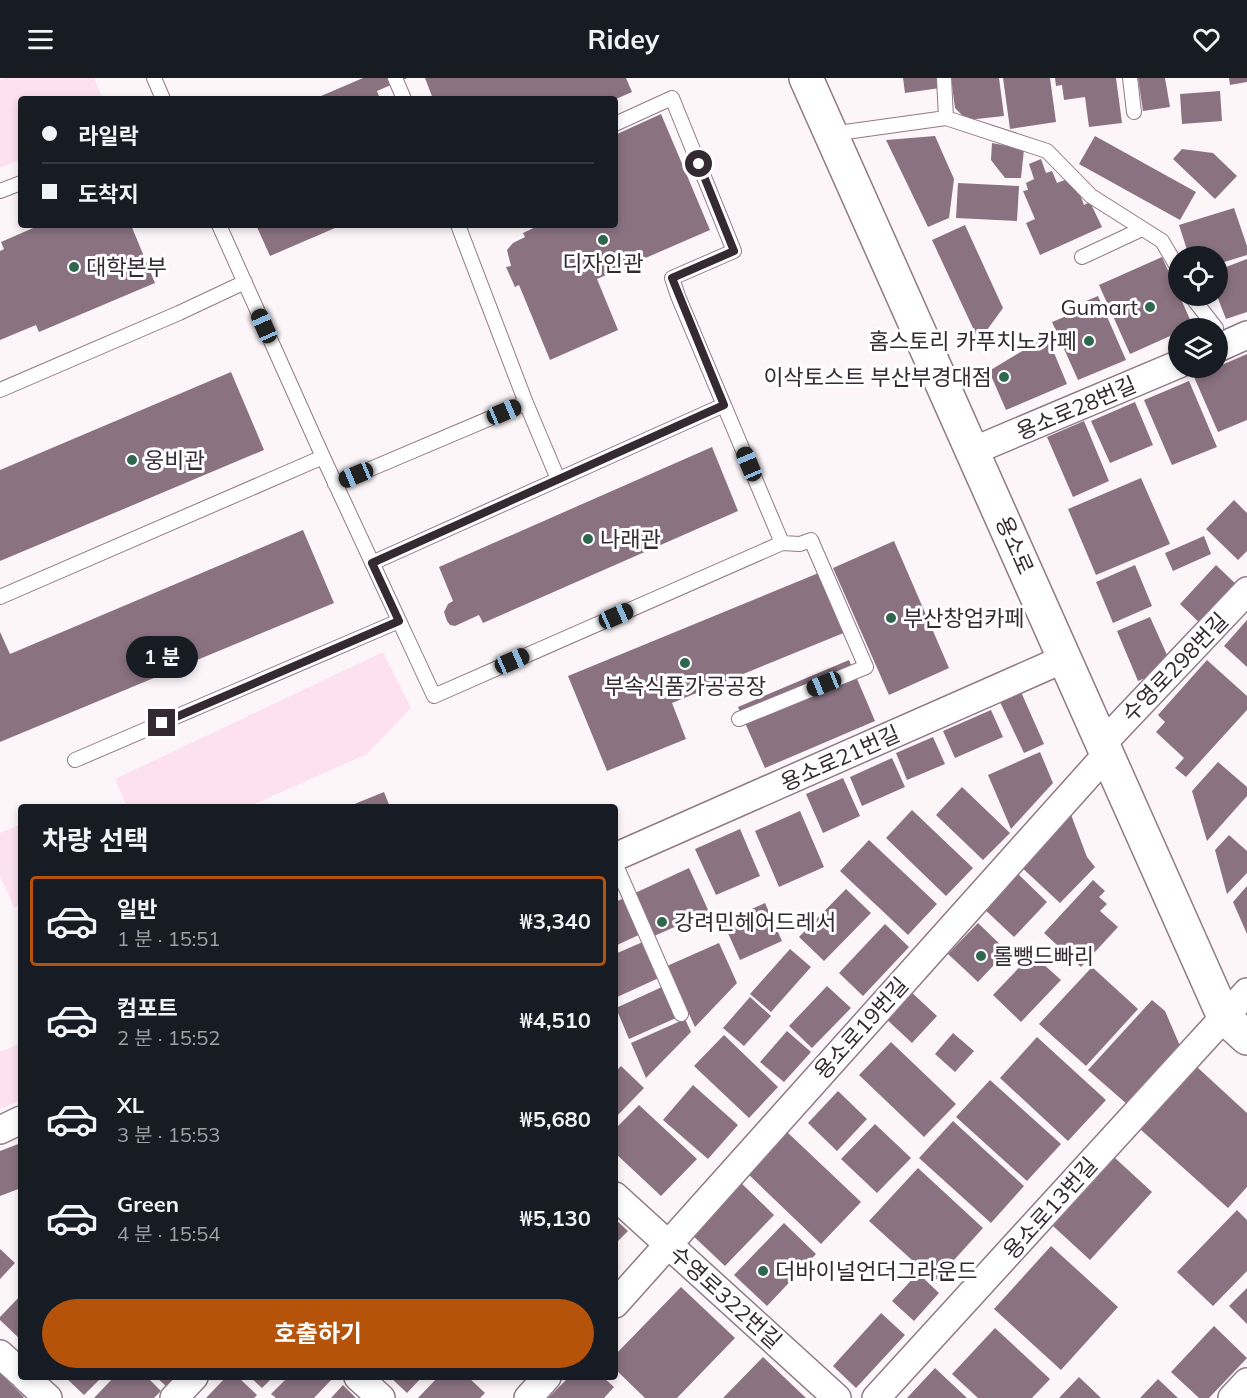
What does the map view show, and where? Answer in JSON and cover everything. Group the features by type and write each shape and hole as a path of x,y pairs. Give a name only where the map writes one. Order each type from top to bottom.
{"main road":[{"name":"용소로","path":"806,78 1106,748 1236,1028"}],"street":[{"name":"용소로28번길","path":"973,451 1168,369"},
{"name":"수영로298번길","path":"1106,748 1247,591"},
{"name":"용소로21번길","path":"618,856 1066,658"},
{"name":"용소로19번길","path":"618,1301 1106,748"},
{"name":"용소로13번길","path":"876,1398 1236,1028 1247,992"},
{"path":"0,1130 18,1121"},
{"name":"수영로322번길","path":"618,1199 837,1398"},
{"path":"0,1354 18,1370"},
{"path":"28,1380 48,1398"},
{"path":"174,1398 191,1380"},
{"path":"361,1380 381,1398"},
{"path":"528,1398 545,1380"},
{"path":"1232,1398 1247,1382"}],"lane":[{"path":"153,78 162,96"},
{"path":"395,78 403,96"},
{"path":"944,78 946,118"},
{"path":"1130,78 1134,112"},
{"path":"618,123 672,98 734,251 672,278 782,543"},
{"path":"831,134 946,118 1047,151 1091,196 1162,241 1168,251"},
{"path":"0,191 18,184"},
{"path":"220,228 322,457 434,696 782,543 801,544 811,540 866,667 739,719"},
{"path":"459,228 526,403 558,479"},
{"path":"1082,257 1142,229"},
{"path":"0,390 245,282"},
{"path":"1199,306 1209,318"},
{"path":"335,484 526,403"},
{"path":"372,563 724,405"},
{"path":"0,597 322,457"},
{"path":"75,760 399,621"},
{"path":"618,870 681,1014"}],"shaded area":[{"path":"5,78 94,78 102,96 18,96 18,160 0,168 0,80"},
{"path":"383,652 411,708 367,754 255,804 126,804 115,779"},
{"path":"18,825 18,906 14,908 0,875 0,833"},
{"path":"18,1044 18,1101 0,1109 0,1052"}],"building":[{"path":"363,78 407,78 377,91 379,96 321,96"},
{"path":"425,78 626,78 632,92 618,98 618,96 432,96"},
{"path":"903,78 938,78 940,88 905,93"},
{"path":"951,78 999,78 1004,116 967,120 955,108"},
{"path":"1003,78 1050,78 1056,122 1010,129"},
{"path":"1055,78 1116,78 1122,123 1089,127 1085,97 1064,100 1062,85 1056,86"},
{"path":"1138,78 1165,78 1170,107 1143,111"},
{"path":"1229,78 1247,78 1247,82 1230,85"},
{"path":"1220,91 1222,121 1182,124 1180,94"},
{"name":"디자인관","path":"661,114 710,230 597,279 618,330 550,360 519,285 515,287 506,267 511,266 507,250 513,243 525,237 523,233 534,228 618,228 618,134"},
{"path":"935,136 954,179 949,218 928,227 886,140"},
{"path":"1095,136 1196,192 1180,220 1079,164"},
{"path":"992,143 1024,149 1021,178 1005,178 991,160"},
{"path":"1182,149 1213,153 1237,176 1215,199 1173,159"},
{"path":"1041,159 1046,173 1052,171 1057,183 1065,180 1078,189 1084,205 1090,202 1102,227 1040,255 1026,223 1035,219 1023,191 1028,190 1026,183 1034,179 1029,164"},
{"path":"958,183 1019,186 1017,221 956,218"},
{"path":"1234,208 1247,246 1247,255 1228,261 1228,246 1186,246 1179,225"},
{"path":"965,225 1003,308 979,341 932,240"},
{"name":"대학본부","path":"33,228 132,228 155,283 39,332 36,325 0,340 0,251 4,249 1,242"},
{"path":"257,228 335,228 270,256"},
{"path":"1162,257 1168,270 1168,306 1184,306 1189,318 1168,318 1168,337 1130,354 1099,285"},
{"path":"1247,259 1247,312 1228,318 1226,318 1221,306 1228,306 1228,266"},
{"name":"홈스토리 카푸치노카페","path":"1098,296 1126,360 1078,380 1052,322 1069,315 1067,309"},
{"path":"1047,336 1067,384 1006,410 989,371"},
{"path":"1247,354 1247,420 1218,432 1194,378 1228,378 1228,362"},
{"name":"웅비관","path":"231,372 264,450 0,561 0,470"},
{"path":"1189,381 1217,447 1172,465 1144,400"},
{"path":"1135,402 1153,445 1110,463 1091,421"},
{"path":"1084,421 1109,481 1073,497 1047,437"},
{"name":"나래관","path":"712,447 738,511 483,623 479,615 455,626 450,625 447,621 444,612 448,604 453,601 439,567"},
{"path":"1141,478 1170,544 1096,575 1068,509"},
{"path":"1234,500 1247,513 1247,551 1238,560 1206,529"},
{"path":"303,530 334,603 0,742 0,632 10,654"},
{"path":"1204,536 1211,554 1173,571 1165,553"},
{"name":"부산창업카페","path":"894,541 949,668 889,695 833,568"},
{"path":"1135,565 1152,606 1113,623 1096,582"},
{"path":"1216,565 1239,587 1203,626 1180,604"},
{"name":"부속식품가공공장","path":"821,572 846,632 672,703 686,739 607,771 568,676"},
{"path":"1150,617 1167,655 1150,676 1138,681 1117,631"},
{"path":"1247,620 1247,667 1224,646"},
{"path":"849,660 875,721 765,768 738,707"},
{"path":"1207,660 1247,696 1247,710 1186,777 1175,768 1184,758 1156,732 1165,722 1158,715"},
{"path":"1021,692 1044,744 1024,753 1000,702"},
{"path":"991,710 1003,737 955,758 943,731"},
{"path":"933,737 945,764 907,780 896,753"},
{"path":"1040,752 1053,783 1011,829 988,775"},
{"path":"892,758 905,787 862,806 850,777"},
{"path":"1218,762 1247,787 1247,796 1207,841 1192,791"},
{"path":"843,778 860,816 823,833 806,794"},
{"path":"962,787 1010,833 983,860 936,815"},
{"path":"384,792 389,804 354,804"},
{"path":"912,810 973,868 946,896 886,838"},
{"path":"800,811 824,867 779,887 755,831"},
{"path":"1070,812 1087,857 1095,867 1060,903 1019,865"},
{"path":"740,829 760,876 716,895 695,849"},
{"path":"1229,835 1247,851 1247,873 1227,894 1215,850"},
{"path":"869,840 937,904 908,935 840,871"},
{"path":"689,868 709,912 654,936 635,893"},
{"path":"1015,871 1047,902 1014,937 982,907"},
{"path":"1093,880 1105,891 1099,897 1107,904 1100,911 1118,927 1081,967 1044,933"},
{"path":"1247,886 1247,934 1233,902"},
{"path":"846,889 871,913 824,961 799,937"},
{"path":"627,897 643,933 618,945 618,901"},
{"path":"765,903 782,941 740,960 723,922"},
{"path":"978,923 1007,951 978,982 948,954"},
{"path":"885,924 909,947 863,996 839,973"},
{"path":"645,941 661,977 618,997 618,953"},
{"path":"719,943 737,983 695,1027 667,966"},
{"path":"790,949 811,967 771,1012 750,994"},
{"path":"1032,954 1061,980 1021,1022 993,995"},
{"path":"1092,967 1138,1009 1086,1066 1039,1024"},
{"path":"827,986 851,1008 812,1048 789,1026"},
{"path":"662,987 676,1018 629,1039 618,1013 618,1007"},
{"path":"908,989 937,1016 912,1043 883,1016"},
{"path":"750,997 771,1016 744,1046 723,1028"},
{"path":"1152,1000 1165,1011 1181,1048 1128,1105 1088,1070"},
{"path":"685,1019 691,1032 646,1078 631,1043"},
{"path":"787,1031 811,1052 784,1082 760,1062"},
{"path":"953,1033 974,1051 955,1072 935,1054"},
{"path":"724,1035 778,1087 749,1118 694,1066"},
{"path":"1037,1037 1106,1100 1068,1141 1000,1078"},
{"path":"891,1042 956,1104 924,1137 859,1075"},
{"path":"621,1066 644,1088 618,1115 618,1069"},
{"path":"1197,1067 1247,1113 1247,1187 1228,1208 1140,1129"},
{"path":"990,1080 1061,1144 1027,1181 956,1117"},
{"path":"693,1085 738,1125 708,1159 663,1120"},
{"path":"838,1091 867,1119 837,1151 808,1123"},
{"path":"639,1105 697,1159 661,1196 618,1156 618,1126"},
{"path":"953,1121 1024,1186 991,1223 919,1158"},
{"path":"875,1124 911,1158 877,1193 841,1159"},
{"path":"786,1131 861,1202 821,1244 747,1173"},
{"path":"18,1144 18,1189 0,1196 0,1151"},
{"path":"1115,1158 1152,1192 1090,1260 1053,1226"},
{"path":"918,1168 983,1228 935,1281 869,1221"},
{"path":"737,1179 774,1215 725,1266 688,1231"},
{"path":"1237,1210 1247,1220 1247,1271 1213,1306 1177,1272"},
{"path":"618,1222 628,1231 618,1241"},
{"path":"784,1223 816,1254 767,1306 734,1275"},
{"path":"1051,1246 1118,1307 1061,1370 994,1309"},
{"path":"0,1249 15,1263 0,1279"},
{"path":"918,1273 939,1293 914,1321 892,1301"},
{"path":"681,1287 735,1338 677,1398 645,1398 618,1372 618,1352"},
{"path":"1247,1288 1247,1324 1229,1306"},
{"path":"18,1298 18,1337 0,1320 0,1317"},
{"path":"881,1313 905,1335 856,1388 833,1366"},
{"path":"1214,1326 1247,1358 1209,1398 1199,1398 1171,1372"},
{"path":"995,1328 1050,1379 1032,1398 978,1398 952,1374"},
{"path":"763,1357 806,1398 723,1398"},
{"path":"935,1368 967,1398 907,1398"},
{"path":"0,1373 24,1397 23,1398 0,1398"},
{"path":"1079,1377 1101,1398 1059,1398"},
{"path":"1158,1379 1178,1398 1140,1398"},
{"path":"68,1380 99,1380 84,1395"},
{"path":"111,1380 150,1380 161,1391 154,1398 94,1398"},
{"path":"159,1380 172,1380 166,1386"},
{"path":"223,1380 241,1380 257,1395 254,1398 206,1398"},
{"path":"253,1380 270,1380 262,1388"},
{"path":"285,1380 331,1380 314,1398 276,1398 271,1394"},
{"path":"393,1380 419,1380 407,1393"},
{"path":"435,1380 471,1380 485,1393 480,1398 418,1398"},
{"path":"566,1380 606,1380 614,1387 604,1398 548,1398"},
{"path":"343,1385 356,1398 331,1398"}],"place":[{"name":"디자인관","path":"603,240"},
{"name":"대학본부","path":"74,267"},
{"name":"Gumart","path":"1150,307"},
{"name":"홈스토리 카푸치노카페","path":"1089,341"},
{"name":"이삭토스트 부산부경대점","path":"1004,377"},
{"name":"웅비관","path":"132,460"},
{"name":"나래관","path":"588,539"},
{"name":"부산창업카페","path":"891,618"},
{"name":"부속식품가공공장","path":"685,663"},
{"name":"강려민헤어드레서","path":"662,922"},
{"name":"롤뺑드빠리","path":"981,956"},
{"name":"더바이널언더그라운드","path":"763,1271"}],"route":[{"path":"162,723 399,621 372,563 724,405 672,278 734,251 699,164"}]}
